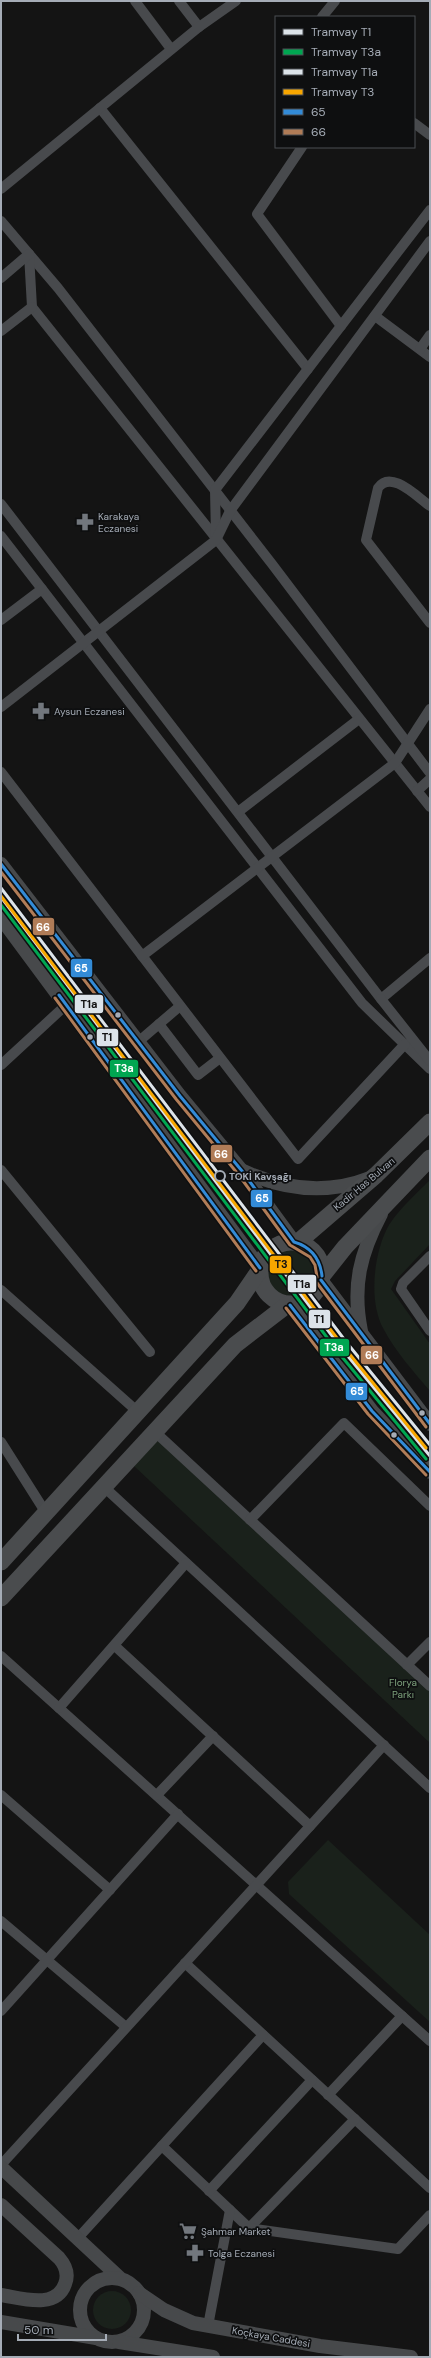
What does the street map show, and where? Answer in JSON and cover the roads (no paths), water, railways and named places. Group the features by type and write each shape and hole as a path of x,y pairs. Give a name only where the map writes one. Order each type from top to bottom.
{"highway":[{"name":"Kadir Has Bulvarı","path":"295,1242 376,1175 430,1122"},
{"path":"1,1598 235,1345 289,1305 301,1303 313,1296 322,1278 388,1202 430,1158"},
{"path":"1,1562 237,1303 260,1269 264,1257 274,1247 283,1243 295,1242 307,1247 317,1256 322,1278"},
{"path":"260,1269 265,1291 274,1300 289,1305"}],"main road":[{"path":"1,864 138,1042 242,1171 295,1242"},
{"path":"1,918 260,1269"},
{"path":"242,1171 281,1185 305,1189 344,1186 376,1175"},
{"path":"362,1333 357,1303 360,1263 368,1238 388,1202"},
{"path":"322,1278 430,1424"},
{"path":"289,1305 372,1411 430,1472"},
{"path":"1,2166 121,2279"},
{"path":"1,2205 59,2258 66,2269 66,2281 56,2296 45,2301 1,2295"},
{"path":"118,2342 132,2335 142,2323 144,2307 139,2293 128,2282 121,2279 105,2278 91,2285 83,2295 80,2305 81,2320 89,2334 103,2341 213,2357"},
{"path":"66,2281 83,2295"},
{"name":"Koçkaya Caddesi","path":"139,2293 178,2317 208,2326 340,2349 411,2357"},
{"path":"1,2322 96,2338"}],"street":[{"path":"135,1 171,49"},
{"path":"179,1 199,27"},
{"path":"1,189 171,49 236,1"},
{"path":"323,16 335,1"},
{"path":"100,108 308,369"},
{"path":"415,124 430,135"},
{"path":"301,148 257,214 341,326"},
{"path":"216,540 215,490 430,210"},
{"path":"1,221 58,288 215,490 430,774"},
{"path":"1,707 216,540 230,511 430,241"},
{"path":"1,278 29,254"},
{"path":"29,254 32,306 216,540 430,807"},
{"path":"1,331 32,306"},
{"path":"375,316 430,357"},
{"path":"420,349 430,335"},
{"path":"430,506 398,483 390,481 383,483 378,488 366,540 430,623"},
{"path":"1,504 430,1061"},
{"path":"1,536 362,1003 430,1069"},
{"path":"1,620 42,589"},
{"path":"142,956 395,763 430,709"},
{"path":"238,812 359,719"},
{"path":"1,772 298,1159 405,1044"},
{"path":"417,791 430,779"},
{"path":"381,999 430,958"},
{"path":"1,1065 66,1005"},
{"path":"138,1042 180,1006"},
{"path":"159,1024 198,1075 220,1058"},
{"path":"1,1170 150,1352"},
{"path":"430,1256 403,1283 401,1289 430,1331"},
{"path":"1,1290 138,1412"},
{"path":"250,1520 344,1423 430,1506"},
{"path":"154,1431 430,1686"},
{"path":"1,1442 46,1512"},
{"path":"103,1486 430,1788"},
{"path":"59,1708 115,1646 186,1563"},
{"path":"407,1665 430,1642"},
{"path":"115,1646 310,1826"},
{"path":"1,1656 430,2040"},
{"path":"157,1796 213,1736"},
{"path":"1,2166 384,1745"},
{"path":"1,1796 110,1890"},
{"path":"1,2011 178,1814"},
{"path":"1,1921 126,2027"},
{"path":"185,1963 430,2188"},
{"path":"328,2095 402,2016"},
{"path":"78,2238 263,2035"},
{"path":"209,2190 312,2080"},
{"path":"249,2228 354,2119"},
{"path":"162,2146 249,2228 398,2249 430,2215"},
{"path":"208,2326 230,2210"}],"tram line":[{"name":"T1a","path":"1,888 347,1343 430,1445"},
{"name":"T3","path":"1,896 343,1346 426,1448"},
{"name":"T1","path":"1,897 342,1349 430,1456"},
{"name":"T3a","path":"1,905 338,1352 426,1459"}],"place":[{"name":"Karakaya Eczanesi","path":"85,522"},
{"name":"Aysun Eczanesi","path":"41,711"},
{"name":"TOKİ Kavşağı","path":"220,1176"},
{"name":"Şahmar Market","path":"188,2231"},
{"name":"Tolga Eczanesi","path":"195,2253"}],"park label":[{"name":"Florya Parkı","path":"403,1688"}]}
